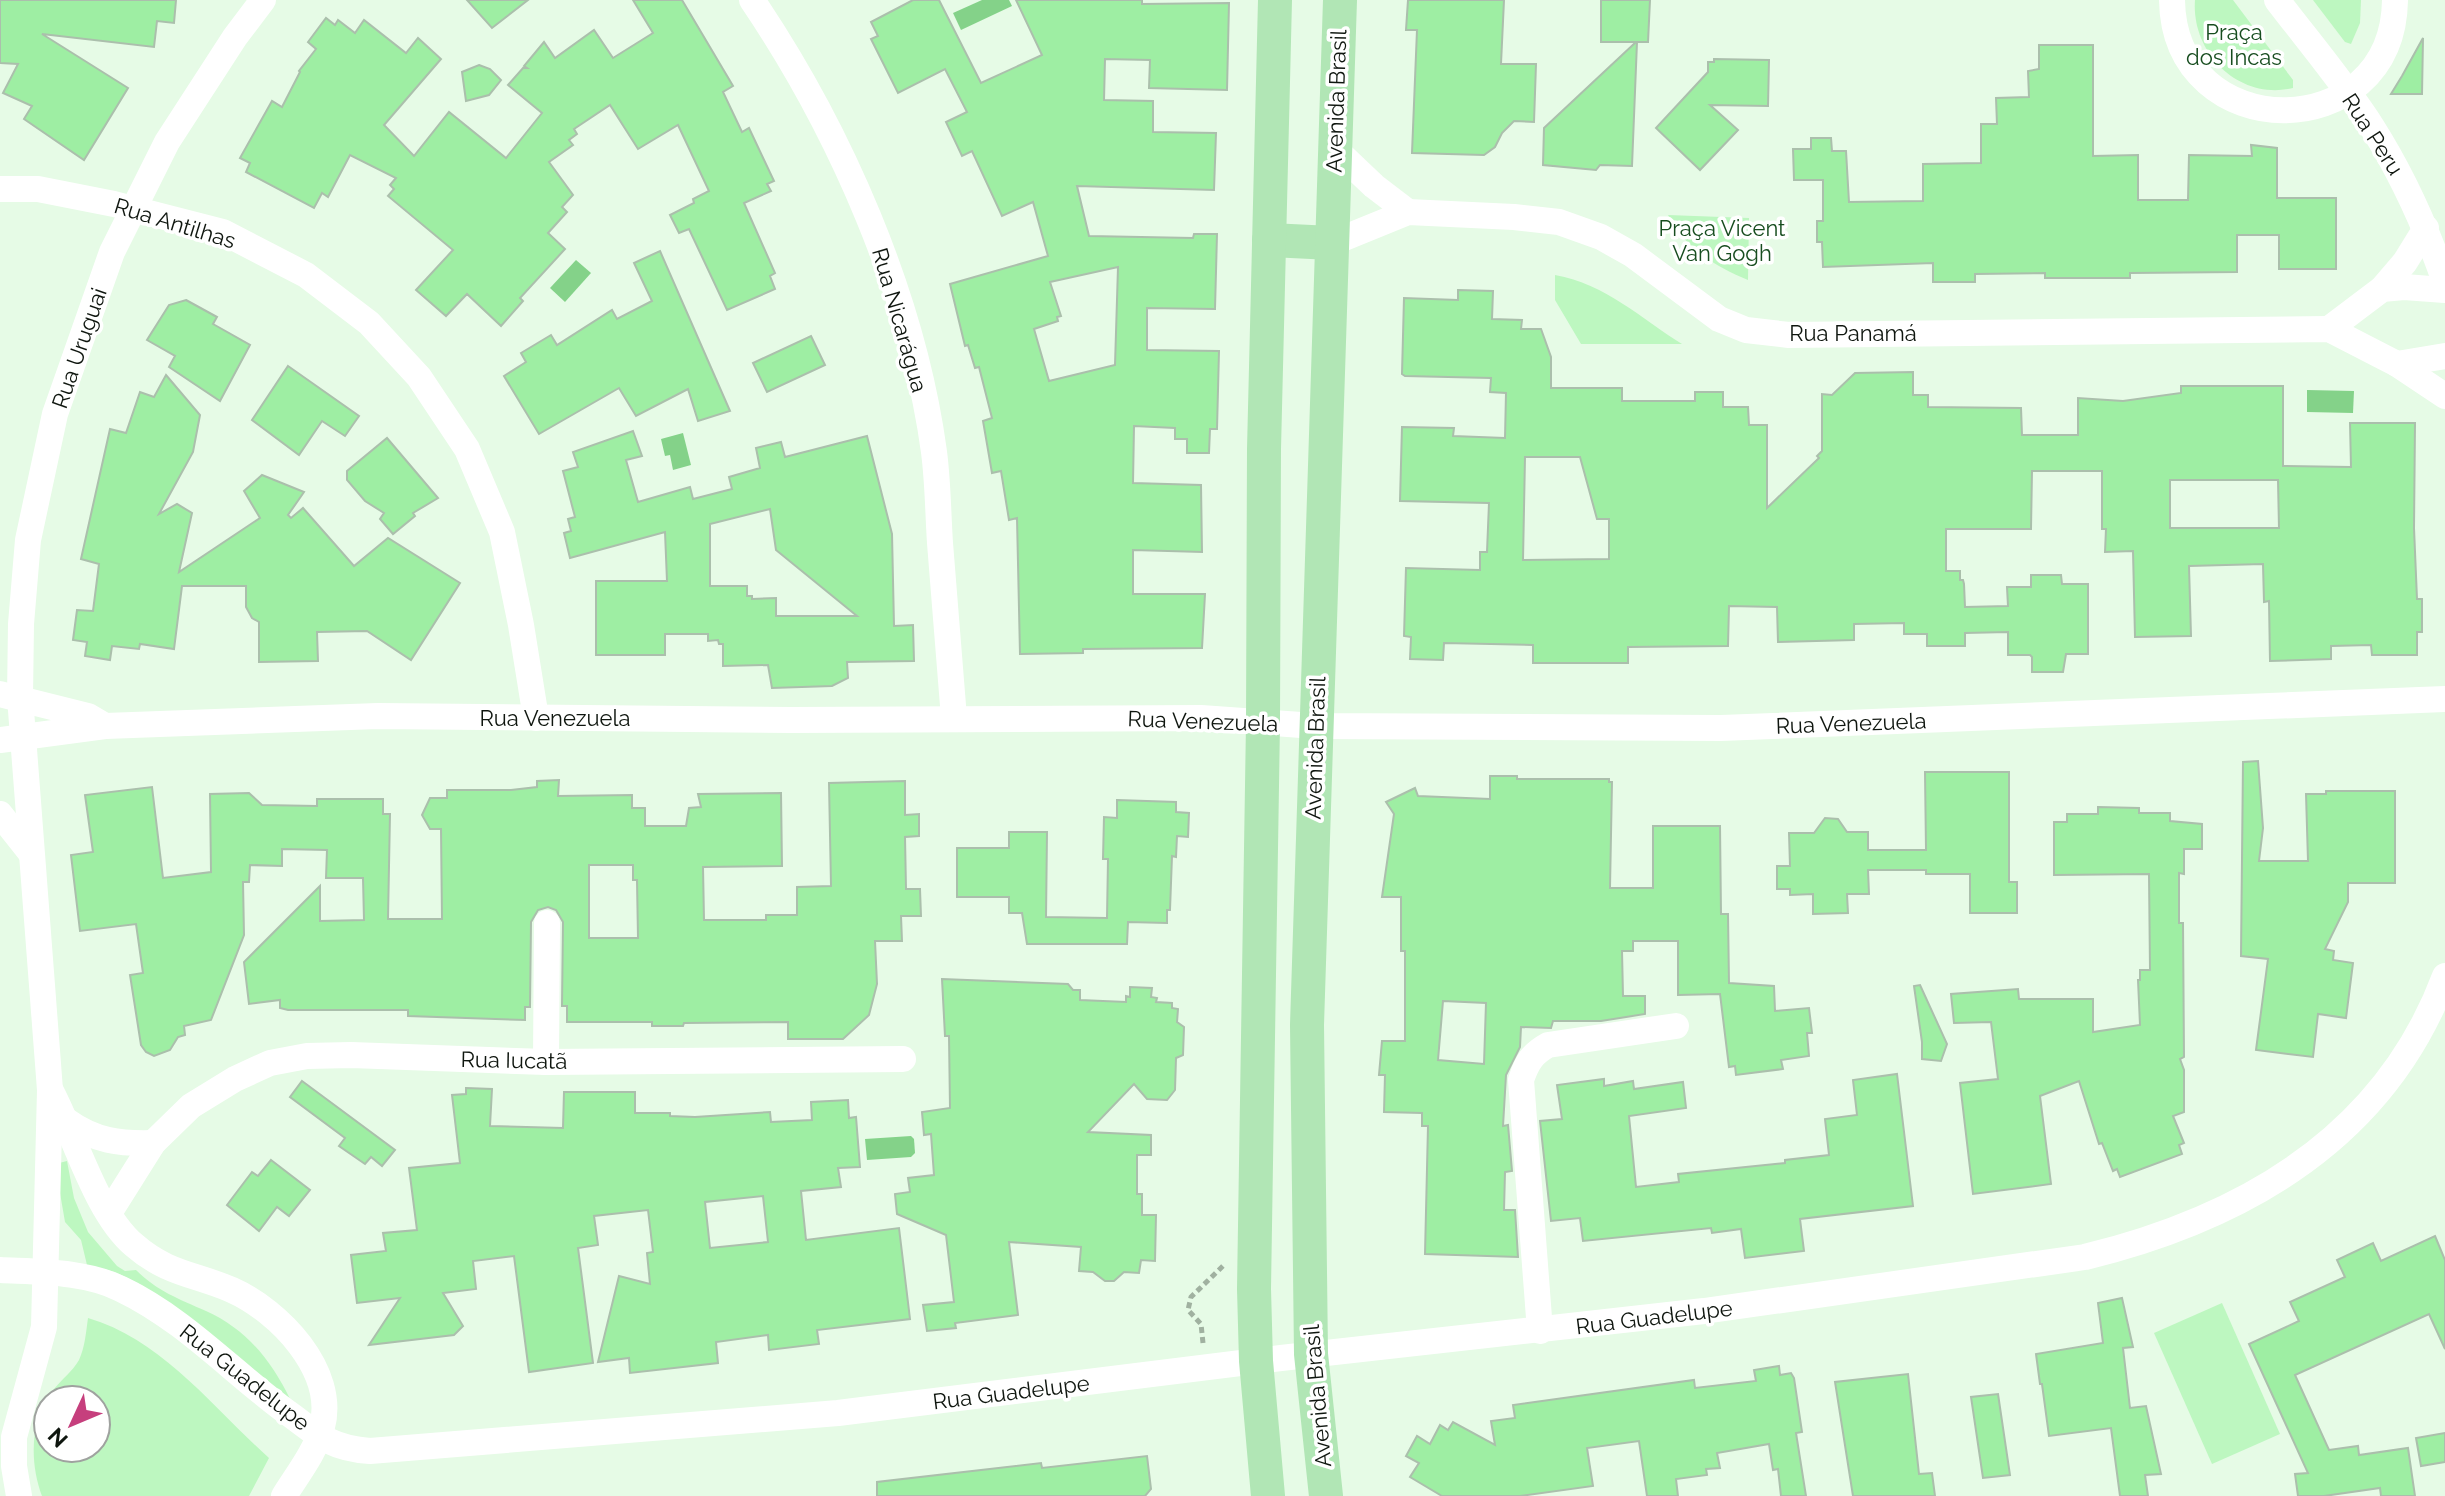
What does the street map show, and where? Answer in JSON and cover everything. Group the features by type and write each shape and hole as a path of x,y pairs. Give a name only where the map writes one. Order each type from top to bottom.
{"main road":[{"path":"1268,1496 1256,1361 1255,1261 1264,465 1275,0"},
{"name":"Avenida Brasil","path":"1326,1496 1311,1354 1307,1025 1340,0"},
{"path":"1269,240 1332,243"}],"street":[{"name":"Rua Uruguai","path":"11,738 10,696 21,624 28,540 55,414 112,252 133,209 167,142 235,37 263,0"},
{"name":"Rua Nicarágua","path":"752,0 809,95 856,186 914,353 934,452 954,718"},
{"path":"2172,0 2173,21 2185,53 2205,80 2233,100 2266,111 2283,112 2316,107 2362,81 2384,50 2391,32 2395,0"},
{"name":"Rua Peru","path":"2277,0 2347,92 2394,164 2426,228 2445,282"},
{"path":"1335,149 1374,186 1408,212"},
{"name":"Rua Antilhas","path":"0,189 38,189 223,232 306,275 369,323 419,377 467,449 502,532 536,718"},
{"name":"Rua Panamá","path":"1332,243 1408,212 1559,222 1601,237 1633,255 1719,319 1746,330 1789,335 2329,329 2397,364 2445,396"},
{"path":"2329,329 2382,289 2405,262 2426,228"},
{"path":"2382,289 2445,290"},
{"path":"2397,364 2445,356"},
{"name":"Rua Venezuela","path":"10,696 88,716 105,726"},
{"name":"Rua Venezuela","path":"11,738 105,726 378,716 1201,718 1315,726 1721,728 2445,699"},
{"path":"11,738 30,852 50,1090 44,1327 14,1437 14,1466 19,1496"},
{"path":"0,814 30,852"},
{"path":"546,1062 547,923"},
{"name":"Rua Guadelupe","path":"0,1270 83,1277 117,1287 151,1305 192,1335 261,1393 320,1436 359,1450 396,1451 838,1413 1311,1354 1540,1331 2085,1257 2132,1246 2187,1226 2243,1201 2286,1176 2374,1098 2407,1052 2445,976"},
{"path":"1540,1331 1521,1080 1527,1062 1548,1045 1676,1026"},
{"name":"Rua Iucatã","path":"109,1213 153,1143 191,1106 235,1079 282,1061 307,1056 546,1062 903,1059"},
{"path":"50,1090 109,1213 131,1243 153,1261 176,1273 233,1291 267,1312 295,1337 314,1367 324,1395 324,1423 320,1436 284,1496"},
{"path":"67,1121 87,1134 108,1141 153,1143"}],"path":[{"path":"1206,1368 1201,1324 1188,1310 1191,1297 1231,1258 1255,1261"}],"green space":[{"name":"Praça dos Incas","path":"2195,0 2233,0 2293,80 2293,88 2273,90 2254,87 2222,69 2201,38"},
{"name":"Praça dos Incas","path":"2313,0 2361,0 2360,23 2351,44 2345,42"},
{"name":"Praça Vicent Van Gogh","path":"1668,215 1749,218 1748,280 1702,255 1683,237"},
{"name":"Praça Vicent Van Gogh","path":"1555,275 1573,279 1607,294 1682,344 1581,344 1555,300"},
{"path":"67,1161 74,1198 88,1232 117,1266 125,1271 136,1270 160,1289 220,1318 245,1336 266,1359 290,1399 138,1283 115,1272 87,1265 81,1240 65,1222 55,1164"},
{"path":"2222,1303 2280,1434 2212,1464 2154,1333"},
{"path":"88,1318 140,1342 186,1378 269,1458 249,1496 42,1496 35,1464 112,1464 112,1384 59,1384 79,1360"}],"shaded area":[{"path":"982,0 1009,0 1012,6 961,30 953,13"},
{"path":"576,260 591,273 565,302 550,288"},
{"path":"2307,390 2354,391 2353,413 2307,412"},
{"path":"683,433 691,465 673,470 670,455 665,456 661,439"},
{"path":"911,1136 915,1153 911,1157 867,1160 865,1139"}],"building":[{"path":"0,0 176,0 174,23 157,21 154,47 42,34 128,88 84,160 24,119 32,106 3,93 18,64 0,63"},
{"path":"467,0 528,0 492,28"},
{"path":"633,0 682,0 733,86 723,92 742,132 749,128 774,181 767,184 771,191 744,203 775,273 770,276 775,289 727,310 689,229 679,233 670,215 709,191 678,125 638,149 610,105 574,129 577,134 569,140 573,145 549,162 573,195 562,207 567,212 548,233 565,249 520,298 523,301 501,326 467,294 446,316 416,290 453,250 388,196 394,189 390,185 396,178 350,155 328,197 322,193 314,208 246,172 250,163 240,158 272,101 282,107 299,71 316,49 308,42 326,18 335,25 338,20 355,33 364,20 406,53 418,38 441,59 384,125 414,156 449,112 506,158 542,113 508,85 523,68 527,68 524,66 544,42 555,58 594,30 613,58 653,33"},
{"path":"913,0 939,0 981,83 1042,55 1016,0 1229,3 1227,90 1149,88 1150,60 1105,59 1104,100 1153,101 1153,132 1216,133 1214,190 1077,186 1089,236 1193,238 1194,234 1217,234 1215,309 1147,308 1147,350 1219,351 1217,429 1210,429 1209,453 1187,453 1187,439 1175,439 1175,428 1134,426 1133,483 1201,485 1202,552 1133,550 1133,594 1205,594 1202,648 1083,649 1083,653 1020,654 1017,518 1009,520 1001,471 992,473 983,421 992,418 979,367 975,368 968,345 965,346 950,284 1048,256 1033,202 1002,216 972,151 962,156 946,122 967,112 945,69 898,93 871,39 878,36 871,22","holes":["1118,267 1115,365 1049,381 1034,329 1058,321 1057,317 1061,316 1050,282"]},
{"path":"1408,0 1504,0 1501,64 1536,64 1534,122 1514,121 1502,133 1495,147 1484,155 1412,153 1417,30 1406,30"},
{"path":"1601,0 1650,0 1648,42 1637,42 1632,166 1600,165 1596,170 1543,165 1544,128 1636,42 1601,42"},
{"path":"2423,38 2422,94 2391,94 2402,76"},
{"path":"2039,45 2093,45 2093,156 2138,155 2138,200 2188,200 2189,155 2252,156 2251,145 2277,148 2277,198 2336,198 2336,269 2279,269 2279,235 2237,235 2237,272 2130,273 2130,278 2045,278 2045,273 1975,274 1975,282 1933,282 1933,263 1823,267 1822,242 1817,242 1817,221 1823,221 1823,180 1794,180 1793,149 1811,149 1811,138 1831,138 1832,151 1846,151 1849,202 1923,201 1923,164 1981,163 1981,124 1997,124 1996,98 2029,97 2028,71 2039,69"},
{"path":"1714,59 1769,60 1768,106 1710,105 1738,130 1700,170 1656,128 1708,72 1708,62 1714,62"},
{"path":"479,65 490,69 501,80 489,95 466,101 462,72"},
{"path":"660,251 730,411 698,421 688,389 636,416 619,388 539,434 504,376 526,362 521,353 551,335 557,345 612,310 617,319 652,301 634,263"},
{"path":"1458,290 1493,291 1492,319 1522,320 1521,329 1541,329 1551,357 1551,388 1622,388 1622,401 1695,401 1695,392 1723,392 1723,407 1748,407 1749,425 1767,425 1767,508 1819,458 1817,456 1822,451 1822,394 1832,395 1855,373 1913,372 1913,395 1928,395 1928,407 2021,408 2022,435 2078,435 2078,398 2123,401 2181,393 2181,386 2283,386 2283,466 2351,467 2350,423 2415,423 2414,528 2417,599 2422,599 2422,632 2417,632 2417,655 2372,655 2371,645 2331,646 2331,659 2270,661 2269,601 2264,602 2263,564 2189,566 2191,636 2135,637 2133,551 2105,552 2102,471 2032,471 2031,529 1946,529 1946,571 1960,571 1965,607 2008,606 2007,587 2031,587 2031,575 2061,575 2062,584 2088,584 2088,654 2066,654 2063,672 2032,672 2030,655 2008,655 2008,632 1965,633 1965,646 1927,646 1927,634 1904,634 1904,623 1854,624 1854,640 1778,642 1777,607 1729,606 1728,646 1628,647 1628,663 1533,663 1533,645 1444,643 1443,660 1410,659 1411,637 1404,636 1406,568 1480,570 1480,552 1487,552 1489,503 1400,501 1402,427 1454,428 1453,436 1505,438 1506,393 1490,392 1491,378 1402,374 1404,298 1458,300","holes":["1525,457 1580,457 1597,519 1609,519 1609,559 1523,560","2170,480 2278,480 2279,528 2170,528"]},
{"path":"186,300 217,317 213,324 250,345 220,401 169,367 175,356 147,340 169,305"},
{"path":"811,336 825,365 767,392 753,363"},
{"path":"288,366 359,416 345,436 322,421 299,455 252,420"},
{"path":"166,375 200,415 193,452 159,514 177,504 192,513 179,572 260,518 244,491 262,475 304,492 288,515 291,518 303,508 354,566 388,538 460,583 411,660 367,631 317,632 318,661 259,662 259,622 252,618 246,607 246,586 182,586 174,649 140,644 139,649 112,646 110,660 85,656 87,642 73,640 77,610 93,611 99,564 81,559 110,429 126,433 140,392 154,397"},
{"path":"633,431 642,456 626,460 638,502 690,487 693,499 732,489 729,477 760,468 756,448 781,442 785,457 867,436 892,534 894,626 913,625 914,661 847,662 848,678 832,686 772,688 768,665 723,666 723,644 719,644 718,640 708,641 708,634 665,634 665,655 596,655 596,581 667,581 665,532 570,558 564,533 571,531 568,519 575,517 563,471 578,467 573,452","holes":["770,509 776,550 857,616 776,616 776,598 752,599 752,596 747,596 747,586 710,586 710,524"]},
{"path":"387,438 438,498 413,513 415,516 393,534 380,519 384,513 365,501 347,480 347,471"},
{"path":"2258,761 2263,828 2259,861 2308,861 2306,794 2395,791 2395,883 2348,883 2348,902 2325,949 2334,951 2333,960 2353,963 2346,1018 2318,1014 2313,1057 2256,1050 2268,959 2241,956 2243,762"},
{"path":"1925,772 2009,772 2009,882 2017,882 2017,913 1970,913 1970,874 1868,870 1869,894 1847,894 1848,913 1813,914 1813,894 1790,895 1790,889 1777,889 1777,866 1790,866 1789,833 1814,833 1825,818 1838,819 1847,832 1868,832 1868,850 1926,850"},
{"path":"1490,776 1609,779 1612,782 1610,888 1653,888 1653,826 1720,826 1721,914 1728,914 1729,983 1774,986 1775,1011 1809,1008 1812,1033 1807,1033 1809,1056 1781,1060 1783,1069 1736,1075 1735,1066 1729,1067 1720,994 1678,995 1678,941 1633,941 1633,951 1622,951 1623,996 1645,996 1645,1014 1601,1021 1553,1021 1551,1028 1521,1027 1520,1047 1506,1075 1503,1126 1508,1125 1512,1171 1505,1172 1504,1210 1515,1210 1518,1257 1425,1254 1428,1126 1422,1126 1422,1113 1384,1112 1385,1075 1379,1075 1382,1041 1405,1041 1405,951 1401,951 1401,897 1382,897 1394,814 1386,802 1415,788 1418,796 1490,799","holes":["1443,1001 1486,1003 1484,1064 1438,1060"]},
{"path":"559,780 558,796 632,795 632,808 645,808 645,826 686,826 689,808 701,807 698,794 781,793 782,866 703,867 704,920 766,920 766,915 797,915 797,887 831,886 829,783 905,781 905,815 919,814 919,836 905,837 906,889 920,889 921,916 901,916 902,941 875,941 877,984 869,1015 843,1039 788,1039 788,1022 652,1026 652,1022 567,1022 567,1006 562,1006 563,922 556,910 548,907 538,910 531,922 530,1007 525,1007 525,1020 408,1016 408,1010 288,1010 280,1008 280,1000 249,1004 244,962 320,886 320,921 364,920 363,878 326,878 327,850 282,849 282,866 250,865 249,882 243,882 244,935 211,1020 184,1026 185,1035 178,1037 170,1050 154,1056 141,1045 130,975 143,973 136,924 80,931 71,855 93,852 85,795 152,787 163,878 211,872 210,794 249,793 262,805 317,806 317,799 383,799 383,814 390,814 388,919 442,919 441,829 430,829 422,815 430,798 447,798 447,790 537,787 537,781","holes":["589,865 633,865 633,880 637,880 638,938 589,938"]},
{"path":"1117,800 1176,802 1176,812 1189,813 1188,837 1177,836 1176,857 1172,856 1167,923 1128,922 1127,944 1027,944 1022,913 1009,913 1009,897 957,897 957,848 1009,848 1009,832 1047,832 1046,917 1107,918 1108,859 1103,859 1104,817 1117,818"},
{"path":"2098,807 2139,808 2139,813 2170,813 2170,821 2202,824 2202,849 2184,849 2184,874 2179,873 2179,923 2183,923 2184,1057 2180,1059 2184,1070 2184,1112 2173,1116 2184,1143 2179,1145 2182,1154 2120,1177 2117,1169 2113,1171 2102,1143 2099,1144 2079,1081 2040,1096 2051,1184 1973,1194 1960,1083 1998,1079 1991,1022 1954,1023 1951,994 2018,989 2019,999 2093,999 2093,1032 2140,1025 2138,980 2140,970 2150,970 2149,874 2054,875 2054,822 2067,822 2067,814 2098,814"},
{"path":"942,979 1068,984 1073,990 1080,990 1080,1000 1126,1002 1126,996 1130,997 1130,987 1152,988 1151,997 1157,998 1156,1002 1172,1003 1172,1008 1178,1009 1177,1022 1184,1027 1183,1055 1176,1058 1175,1090 1167,1100 1147,1099 1134,1084 1088,1132 1151,1135 1151,1155 1137,1155 1137,1194 1142,1194 1142,1215 1156,1215 1155,1261 1141,1260 1139,1273 1124,1272 1114,1281 1105,1281 1093,1272 1079,1271 1081,1247 1009,1242 1018,1315 955,1323 956,1328 927,1331 923,1305 954,1302 946,1235 897,1214 895,1194 910,1192 908,1178 934,1175 931,1134 924,1135 922,1112 950,1108 949,1036 945,1036"},
{"path":"1920,985 1947,1044 1941,1061 1922,1059 1914,986"},
{"path":"1897,1074 1913,1206 1800,1219 1804,1251 1745,1258 1741,1229 1712,1233 1711,1228 1583,1241 1580,1218 1551,1221 1540,1121 1562,1119 1557,1085 1604,1079 1604,1086 1633,1081 1634,1089 1683,1082 1686,1108 1629,1116 1636,1187 1679,1182 1678,1174 1785,1163 1785,1160 1829,1155 1825,1119 1857,1115 1853,1080"},
{"path":"302,1081 395,1150 382,1166 371,1157 365,1164 339,1146 345,1138 290,1097"},
{"path":"466,1088 492,1089 490,1126 563,1128 564,1092 635,1092 635,1113 695,1117 770,1112 771,1122 812,1120 811,1102 848,1100 849,1118 856,1117 860,1167 838,1168 841,1187 801,1191 806,1240 899,1228 910,1319 817,1330 819,1344 769,1350 768,1335 716,1342 718,1363 630,1373 629,1358 598,1362 619,1276 650,1284 647,1253 653,1252 648,1210 594,1216 598,1245 578,1248 593,1363 529,1372 514,1256 473,1261 476,1289 443,1293 463,1326 454,1335 369,1345 400,1298 357,1303 351,1255 386,1251 383,1233 417,1230 409,1168 460,1163 452,1095 466,1094","holes":["763,1196 768,1242 710,1248 705,1202"]},
{"path":"271,1160 310,1190 289,1216 277,1207 259,1231 227,1205 252,1172 258,1176"},
{"path":"2435,1236 2445,1260 2445,1349 2429,1314 2295,1375 2329,1450 2358,1446 2359,1455 2408,1448 2415,1496 2381,1496 2380,1488 2324,1496 2298,1496 2295,1474 2308,1473 2249,1344 2299,1321 2290,1302 2345,1277 2337,1260 2373,1243 2381,1261"},
{"path":"2122,1298 2133,1347 2123,1348 2130,1408 2146,1406 2161,1474 2145,1475 2148,1496 2120,1496 2111,1428 2049,1436 2036,1354 2103,1343 2098,1303"},
{"path":"1779,1366 1780,1375 1791,1373 1794,1378 1802,1432 1796,1433 1806,1496 1781,1496 1778,1469 1773,1470 1769,1444 1717,1453 1720,1468 1706,1469 1707,1475 1676,1479 1678,1496 1647,1496 1639,1441 1587,1448 1593,1486 1520,1496 1442,1496 1410,1477 1419,1463 1406,1456 1417,1436 1430,1444 1440,1425 1448,1430 1453,1422 1495,1445 1491,1421 1515,1418 1513,1405 1694,1380 1695,1388 1756,1381 1754,1370"},
{"path":"1908,1374 1919,1474 1932,1473 1935,1496 1853,1496 1835,1382"},
{"path":"1998,1394 2010,1475 1983,1478 1971,1397"},
{"path":"2445,1433 2445,1462 2421,1466 2416,1438"},
{"path":"1147,1456 1151,1489 1145,1496 877,1496 877,1482 1041,1463 1042,1468"}]}
